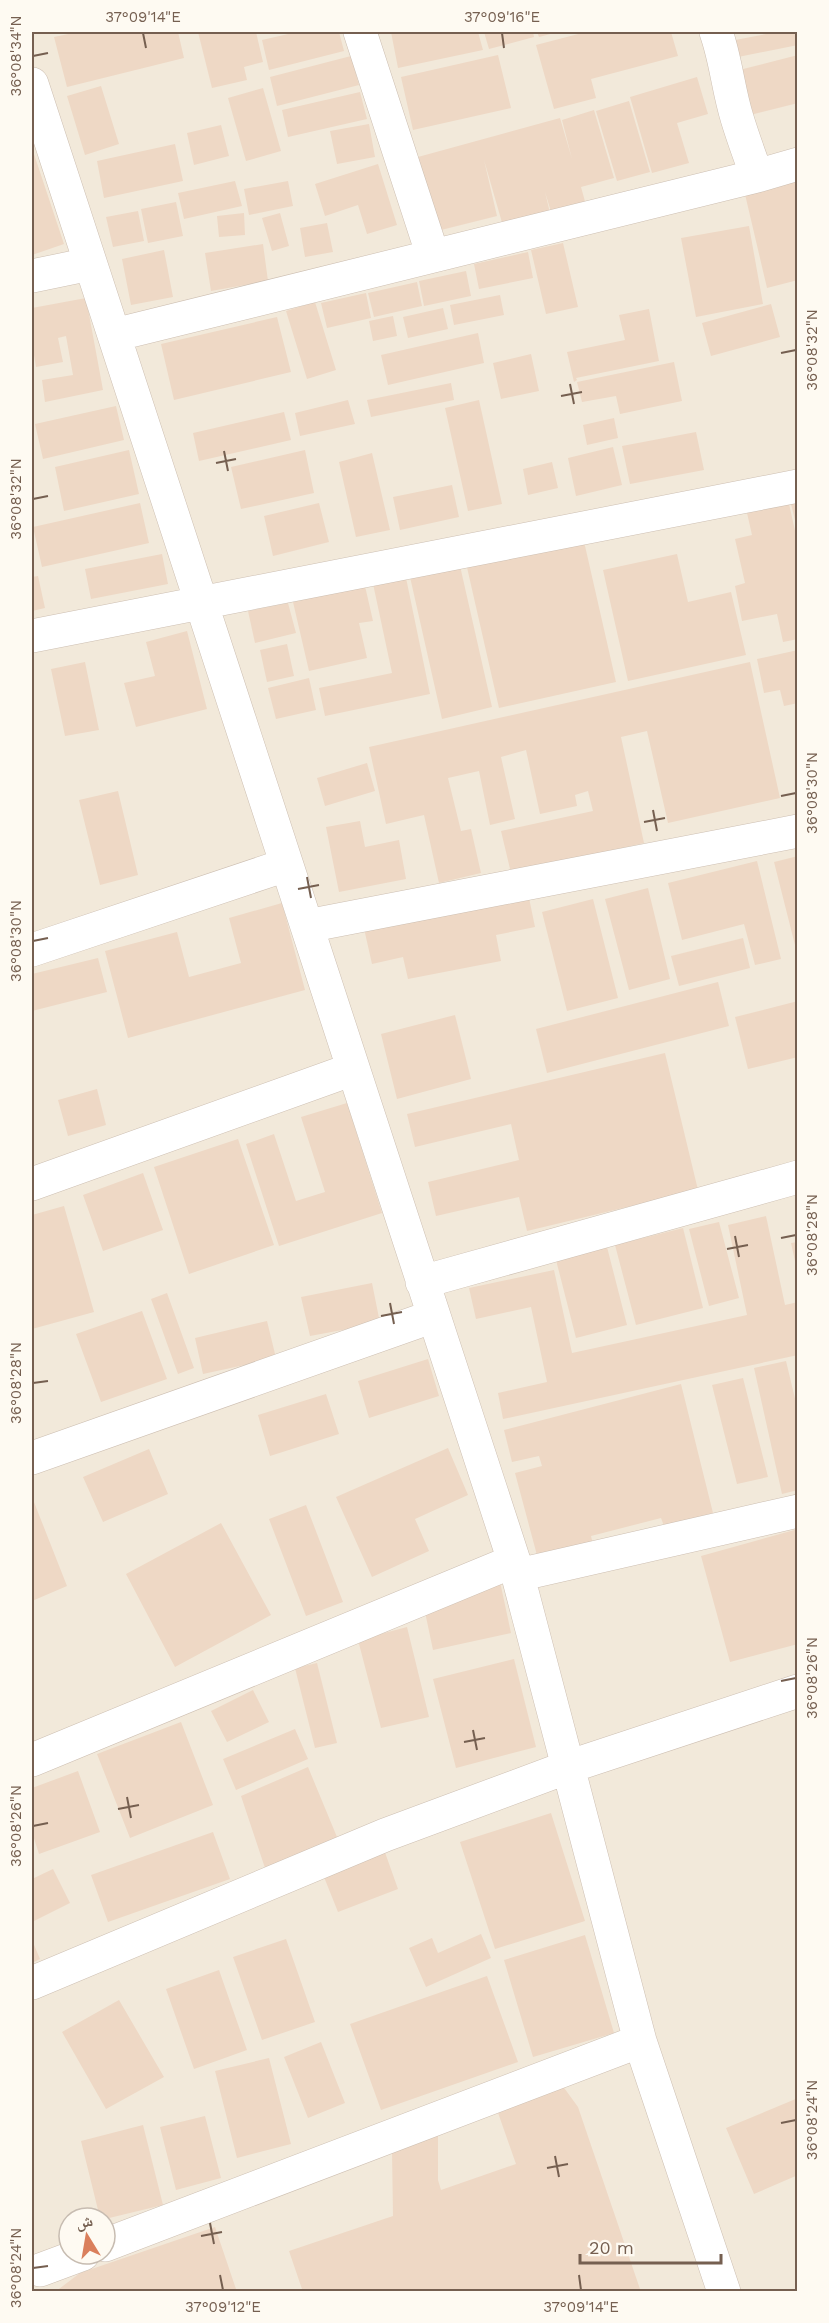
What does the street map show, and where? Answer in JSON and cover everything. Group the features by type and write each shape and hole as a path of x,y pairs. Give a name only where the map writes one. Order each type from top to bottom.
{"street":[{"path":"360,32 433,256"},
{"path":"716,32 725,59 726,73 737,118 757,176"},
{"path":"32,84 516,1568 640,2041 724,2292"},
{"path":"114,335 798,164"},
{"path":"32,276 90,264"},
{"path":"32,636 798,486"},
{"path":"307,926 798,831"},
{"path":"32,950 286,865"},
{"path":"32,1184 353,1069"},
{"path":"422,1282 798,1177"},
{"path":"32,1458 434,1316"},
{"path":"32,1760 516,1568 798,1511"},
{"path":"32,1983 385,1835 568,1767 798,1691"},
{"path":"117,2240 640,2041"},
{"path":"40,2270 57,2264"}],"shaded area":[{"path":"32,32 797,32 797,2291 32,2292"}],"building":[{"path":"78,32 178,32 184,58 67,87 54,37"},
{"path":"198,32 256,32 263,62 244,67 247,80 212,88"},
{"path":"297,32 339,32 344,51 269,70 262,40"},
{"path":"391,32 478,32 483,50 398,68"},
{"path":"484,32 533,32 534,37 489,49"},
{"path":"537,32 558,32 539,37"},
{"path":"586,32 671,32 678,56 591,79 596,98 554,109 536,45"},
{"path":"777,32 798,32 798,45 733,58 730,41"},
{"path":"498,55 511,108 413,130 401,77"},
{"path":"798,55 798,103 746,116 735,71"},
{"path":"351,56 359,85 277,106 270,77"},
{"path":"697,77 708,114 677,123 689,163 652,173 630,97"},
{"path":"101,86 119,144 85,155 67,96"},
{"path":"263,88 281,151 246,161 228,98"},
{"path":"360,92 367,119 288,137 282,110"},
{"path":"629,101 650,172 617,181 596,111"},
{"path":"594,110 614,178 581,187 586,205 552,215 545,192 550,213 503,226 484,160 497,216 437,231 418,157 560,118 572,159 562,120"},
{"path":"369,124 375,157 337,164 330,131"},
{"path":"221,125 229,156 194,165 187,133"},
{"path":"175,144 183,181 104,198 97,161"},
{"path":"32,148 64,244 32,255"},
{"path":"378,164 397,225 367,234 358,205 325,216 315,184"},
{"path":"798,177 798,280 767,288 744,190"},
{"path":"235,181 242,206 184,219 178,193"},
{"path":"288,181 293,206 249,215 244,189"},
{"path":"176,202 183,236 148,243 141,209"},
{"path":"138,211 144,241 113,247 106,217"},
{"path":"244,213 245,235 219,237 217,216"},
{"path":"280,213 289,246 272,251 262,218"},
{"path":"327,223 333,252 305,257 300,228"},
{"path":"749,226 763,304 696,317 681,238"},
{"path":"563,243 578,307 546,314 531,250"},
{"path":"263,244 268,281 211,291 205,253"},
{"path":"164,250 173,297 131,305 122,259"},
{"path":"528,252 533,278 479,289 474,264"},
{"path":"466,271 471,296 424,306 419,281"},
{"path":"417,282 422,306 374,317 368,293"},
{"path":"366,293 371,318 327,328 321,303"},
{"path":"500,295 504,315 454,325 450,305"},
{"path":"86,298 103,390 45,402 42,380 73,375 66,336 58,338 63,362 36,367 32,343 32,308"},
{"path":"315,302 336,370 307,379 286,311"},
{"path":"771,304 780,337 711,356 702,323"},
{"path":"443,308 448,329 408,338 403,317"},
{"path":"649,309 659,361 576,378 574,382 567,352 625,340 619,315"},
{"path":"393,316 397,336 373,341 369,321"},
{"path":"277,317 291,372 174,400 161,344"},
{"path":"478,333 484,363 388,385 381,355"},
{"path":"531,354 539,391 501,399 493,363"},
{"path":"674,362 682,401 620,414 616,396 582,402 577,382"},
{"path":"451,383 454,400 371,417 367,400"},
{"path":"348,400 355,424 300,436 295,413"},
{"path":"479,400 502,504 468,511 445,408"},
{"path":"116,406 124,440 43,459 35,424"},
{"path":"284,412 291,440 199,461 193,433"},
{"path":"614,418 618,438 587,445 583,425"},
{"path":"696,432 704,470 630,484 622,446"},
{"path":"613,447 622,485 576,496 568,458"},
{"path":"129,450 139,494 64,511 55,467"},
{"path":"305,450 314,493 241,509 231,467"},
{"path":"372,453 390,530 356,537 339,462"},
{"path":"552,462 558,488 528,495 523,469"},
{"path":"452,485 459,517 400,530 393,497"},
{"path":"798,490 798,528 797,528 788,492"},
{"path":"787,495 798,544 798,639 783,642 777,614 742,621 735,586 745,583 735,539 752,535 745,504"},
{"path":"140,503 149,543 42,567 33,527"},
{"path":"319,503 329,542 273,556 264,516"},
{"path":"583,537 616,682 499,708 466,563"},
{"path":"162,554 168,584 91,599 85,569"},
{"path":"677,554 688,602 731,592 746,655 628,681 603,570"},
{"path":"458,557 492,707 442,719 408,568"},
{"path":"405,573 430,694 325,716 319,688 392,673 372,579"},
{"path":"38,576 45,608 32,611 32,577"},
{"path":"365,586 373,621 359,623 367,658 309,671 293,602"},
{"path":"288,603 296,633 255,643 248,611"},
{"path":"187,631 207,709 136,727 124,683 155,676 146,642"},
{"path":"287,644 294,676 267,682 260,650"},
{"path":"798,650 798,703 784,706 780,690 764,693 757,659"},
{"path":"85,662 99,730 65,736 51,669"},
{"path":"750,662 780,798 668,823 647,731 621,737 644,843 511,873 501,831 593,811 588,791 575,795 577,806 540,814 526,750 501,757 515,819 490,825 479,771 448,778 461,831 471,829 481,873 439,883 424,815 386,824 369,747"},
{"path":"309,678 316,710 276,719 268,688"},
{"path":"367,763 375,791 325,806 317,778"},
{"path":"118,791 138,875 100,885 79,800"},
{"path":"360,821 365,847 399,840 406,879 339,892 326,827"},
{"path":"798,856 798,953 797,953 774,862"},
{"path":"757,861 781,959 755,965 744,924 682,940 668,883"},
{"path":"527,888 535,927 496,935 501,961 408,979 403,957 372,964 363,924"},
{"path":"648,888 670,979 629,990 605,899"},
{"path":"593,899 618,998 567,1011 542,912"},
{"path":"282,903 305,990 128,1038 105,951 177,932 189,977 241,963 229,918"},
{"path":"743,938 750,968 679,986 671,956"},
{"path":"98,958 107,992 32,1011 32,974"},
{"path":"718,982 729,1026 547,1073 536,1029"},
{"path":"798,1001 798,1057 748,1069 735,1017"},
{"path":"455,1015 471,1079 397,1099 381,1034"},
{"path":"665,1053 698,1190 527,1231 519,1197 436,1216 428,1182 519,1160 511,1124 415,1147 407,1114"},
{"path":"97,1089 106,1125 68,1136 58,1100"},
{"path":"347,1103 382,1213 279,1246 246,1144 274,1134 296,1201 325,1192 301,1117"},
{"path":"238,1139 274,1245 189,1274 154,1167"},
{"path":"143,1173 163,1230 103,1251 83,1195"},
{"path":"64,1206 94,1312 32,1329 32,1215"},
{"path":"766,1216 785,1305 798,1302 798,1355 503,1419 498,1393 547,1382 531,1307 476,1319 469,1288 554,1270 572,1353 747,1315 728,1225"},
{"path":"719,1222 739,1298 709,1306 689,1229"},
{"path":"683,1228 703,1308 636,1325 615,1245"},
{"path":"798,1242 798,1269 797,1270 791,1243"},
{"path":"607,1247 627,1325 576,1338 556,1260"},
{"path":"372,1283 380,1323 310,1336 301,1297"},
{"path":"167,1293 194,1368 178,1374 151,1299"},
{"path":"142,1311 167,1379 101,1402 76,1334"},
{"path":"267,1321 276,1358 203,1374 195,1338"},
{"path":"428,1359 439,1396 369,1418 358,1381"},
{"path":"786,1361 798,1411 798,1490 782,1494 754,1368"},
{"path":"743,1378 768,1477 737,1484 712,1385"},
{"path":"681,1384 713,1513 664,1526 661,1518 591,1536 593,1545 538,1559 515,1473 542,1466 539,1456 512,1462 504,1430"},
{"path":"326,1394 339,1434 270,1456 258,1415"},
{"path":"448,1448 468,1495 415,1519 429,1551 372,1577 336,1497"},
{"path":"149,1449 168,1494 103,1522 83,1477"},
{"path":"32,1497 67,1586 32,1601"},
{"path":"306,1505 343,1602 306,1616 269,1519"},
{"path":"221,1523 271,1615 175,1667 126,1574"},
{"path":"798,1529 798,1644 730,1662 701,1556"},
{"path":"499,1577 511,1633 433,1650 421,1593"},
{"path":"407,1627 429,1717 381,1728 358,1640"},
{"path":"514,1659 536,1747 456,1768 433,1679"},
{"path":"317,1663 337,1743 315,1748 295,1668"},
{"path":"253,1690 269,1722 227,1742 211,1711"},
{"path":"181,1722 213,1805 130,1838 97,1754"},
{"path":"295,1729 308,1759 236,1790 223,1759"},
{"path":"308,1767 337,1837 265,1868 241,1796"},
{"path":"78,1771 100,1832 39,1854 32,1832 32,1788"},
{"path":"551,1813 585,1921 495,1949 460,1842"},
{"path":"213,1832 230,1879 108,1922 91,1875"},
{"path":"382,1844 398,1889 338,1912 320,1867"},
{"path":"53,1869 70,1903 32,1922 32,1879"},
{"path":"481,1934 491,1958 426,1987 409,1948 432,1938 438,1953"},
{"path":"585,1935 614,2033 533,2057 504,1960"},
{"path":"286,1939 315,2022 262,2040 233,1957"},
{"path":"32,1940 40,1959 32,1963"},
{"path":"219,1970 247,2050 194,2069 166,1989"},
{"path":"487,1976 518,2062 381,2110 350,2024"},
{"path":"119,2000 164,2077 106,2109 62,2032"},
{"path":"321,2042 345,2103 308,2118 284,2057"},
{"path":"269,2058 291,2144 237,2158 215,2071"},
{"path":"562,2085 578,2107 641,2292 303,2292 289,2251 393,2216 392,2150 438,2135 438,2180 441,2190 516,2164 496,2107"},
{"path":"798,2098 798,2175 754,2194 726,2128"},
{"path":"205,2116 221,2178 176,2190 160,2127"},
{"path":"143,2125 163,2205 117,2216 117,2206 97,2206 81,2141"},
{"path":"215,2227 237,2292 55,2292 80,2273 101,2266 117,2266 117,2260"}]}
